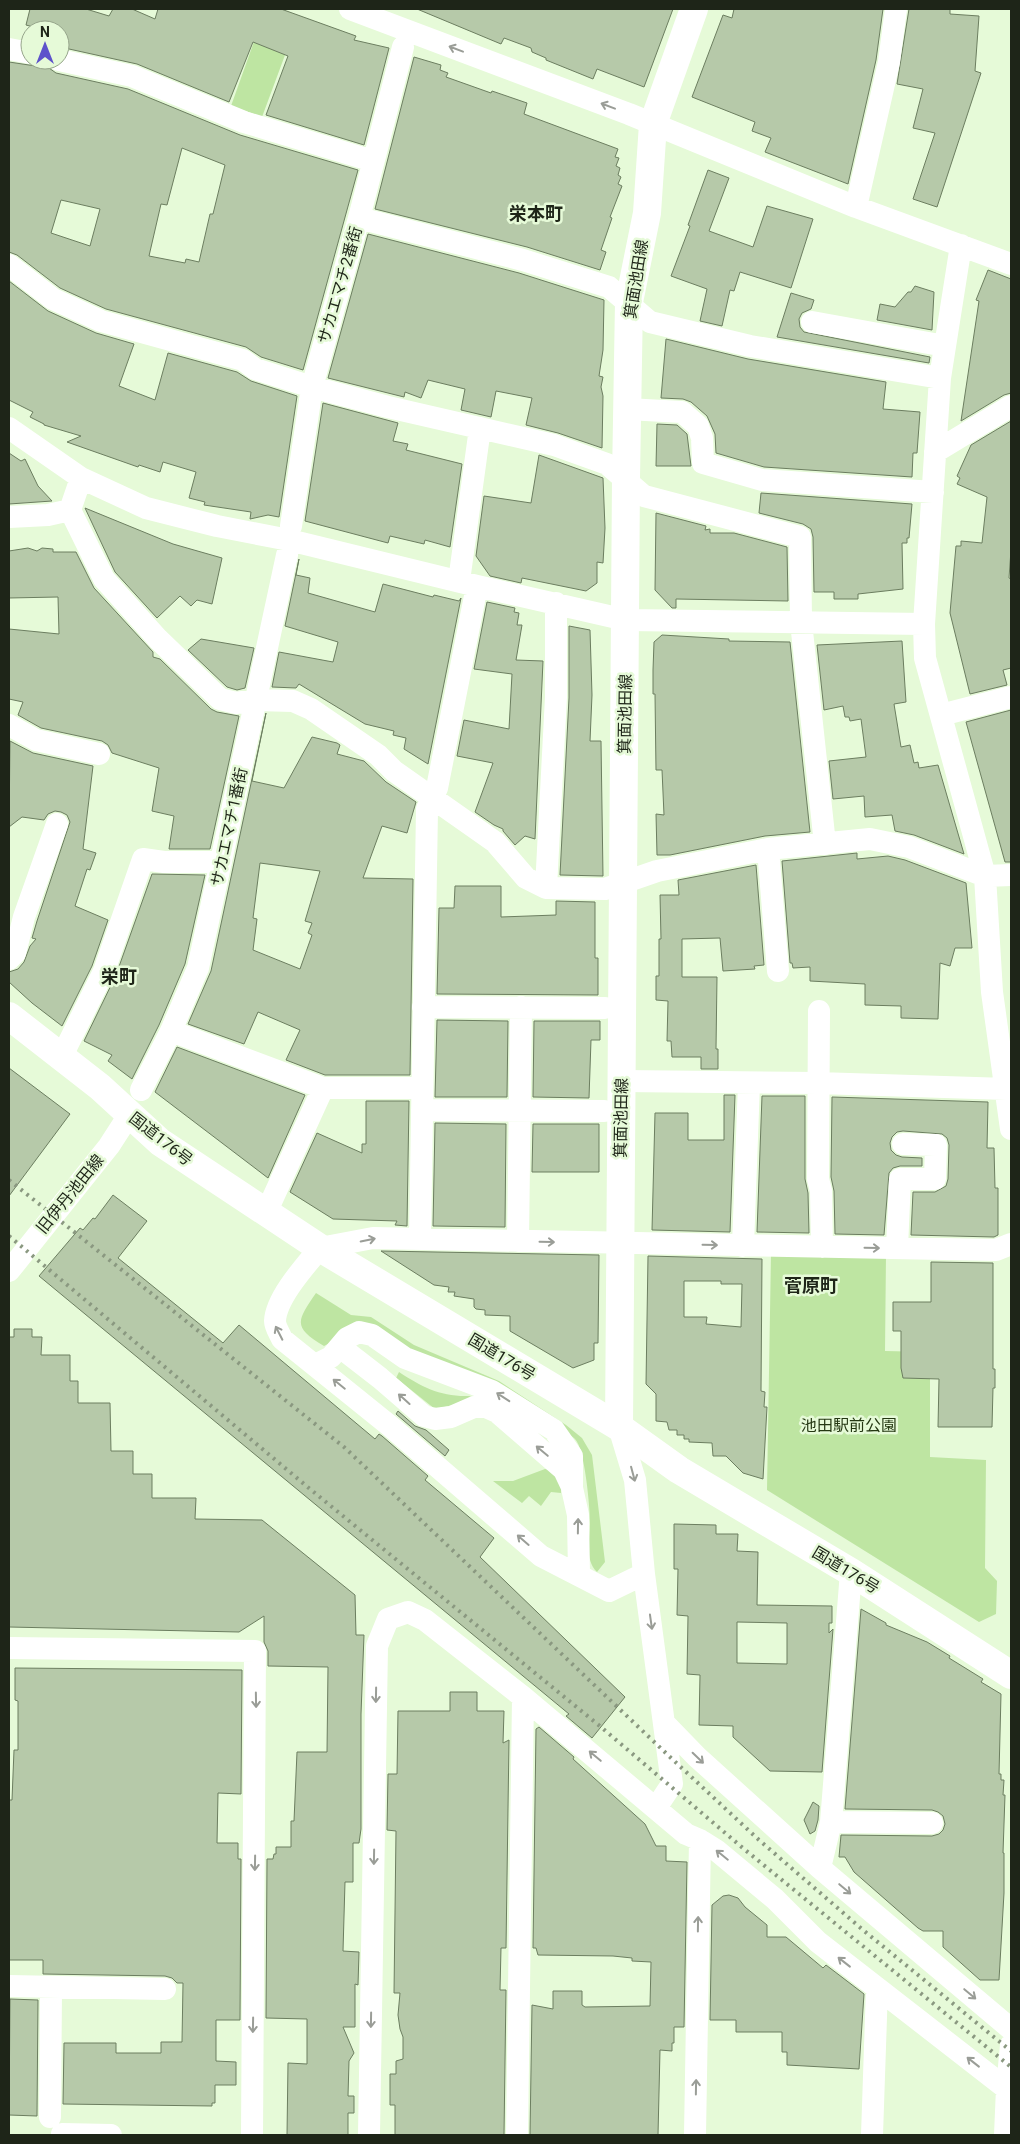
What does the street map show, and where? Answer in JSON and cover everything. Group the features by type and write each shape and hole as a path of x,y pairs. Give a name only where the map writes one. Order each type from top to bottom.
{"main road":[{"name":"箕面池田線","path":"619,1427 629,302 647,213 653,124 694,9"},
{"name":"国道176号","path":"9,1016 100,1086 160,1142 266,1213 320,1248 619,1427 679,1470 851,1572 1011,1675"}],"street":[{"path":"350,9 405,28 653,124 856,206 1011,264"},
{"path":"856,206 889,62 896,9"},
{"name":"サカエマチ2番街","path":"291,526 312,387 359,218 405,28"},
{"path":"70,62 132,76 244,122 373,161"},
{"path":"359,218 523,260 608,287 629,302 650,322 750,346 940,378"},
{"path":"961,246 940,378 924,624 925,658 985,876 992,992 1007,1089 1011,1129"},
{"path":"9,264 53,299 101,321 243,360 255,368 312,387 388,407 554,445 607,464 626,478 644,496 800,536 801,622 825,844"},
{"path":"802,355 813,315 945,346"},
{"path":"935,452 1011,406"},
{"path":"627,409 682,412 698,426 702,438 704,463 762,480 933,492"},
{"path":"9,428 80,478 146,508 626,620 924,624"},
{"path":"420,1239 427,809 437,788 468,584 480,428"},
{"path":"80,478 70,510 104,579 158,639 220,699 236,703 256,700 292,701 311,709 378,755 394,771 494,842 526,878 546,888 605,889 657,871 768,850 870,839 909,847 985,876 1011,876"},
{"path":"9,517 48,515 70,510"},
{"name":"サカエマチ1番街","path":"141,1090 171,1031 198,968 287,555"},
{"path":"546,888 556,697 556,603"},
{"path":"941,715 1011,697"},
{"path":"9,724 36,740 99,754"},
{"path":"9,959 15,953 24,917 57,824"},
{"path":"768,850 778,971"},
{"path":"62,1056 104,971 143,859 164,862 221,862"},
{"path":"423,1007 605,1008"},
{"path":"518,1241 521,1007"},
{"path":"819,1011 818,1179 821,1191 822,1247"},
{"path":"171,1031 323,1088 520,1110 604,1111"},
{"path":"622,1081 818,1083 1007,1089"},
{"path":"743,1246 749,1083"},
{"path":"266,1213 323,1088"},
{"name":"旧伊丹池田線","path":"11,1264 108,1146 129,1115"},
{"path":"897,1248 900,1179 935,1179 936,1145 903,1144"},
{"path":"644,1574 608,1591 579,1574 541,1556 390,1426 282,1340 274,1323 279,1305 300,1273 320,1248 373,1238 996,1250 1011,1244"},
{"path":"315,1365 330,1357 347,1338 358,1332 372,1335 405,1358 492,1391 554,1430 572,1456 572,1488"},
{"path":"340,1347 424,1416 435,1419 451,1417 474,1407 486,1407 497,1412 564,1470 572,1488 578,1515 579,1574"},
{"path":"619,1427 635,1480 644,1574 672,1784 656,1808"},
{"path":"820,1868 831,1822 851,1572"},
{"path":"369,2135 377,1646 388,1619 408,1612 426,1620 523,1697 686,1834 716,1850 775,1898 818,1942 1009,2090"},
{"path":"9,1648 256,1651 252,2135"},
{"path":"517,2135 523,1697"},
{"path":"664,1723 697,1757 820,1868 1011,2028"},
{"path":"831,1822 932,1823"},
{"path":"695,2135 700,1840"},
{"path":"9,1986 165,1989"},
{"path":"51,1987 56,2126 111,2135"},
{"path":"872,2135 878,1988"},
{"path":"1005,2135 1011,2045"}],"green space":[{"path":"256,36 288,47 262,117 231,106"},
{"name":"池田駅前公園","path":"771,1254 886,1255 885,1351 930,1352 930,1457 986,1460 985,1568 997,1581 996,1614 979,1622 767,1490"},
{"path":"316,1293 351,1315 371,1317 414,1345 499,1381 566,1425 582,1438 592,1455 605,1562 597,1572 590,1561 589,1555 590,1523 588,1492 582,1454 575,1439 563,1430 411,1351 367,1323 324,1346 307,1334 302,1328 301,1323 305,1310"},
{"path":"399,1372 432,1390 449,1395 469,1396 472,1397 472,1401 435,1409 396,1378"},
{"path":"545,1469 554,1471 561,1478 561,1493 551,1492 541,1506 529,1496 522,1503 493,1481 513,1481"}],"building":[{"path":"30,9 86,9 109,16 113,9 132,9 155,19 158,9 281,9 356,36 354,40 389,48 364,145 266,115 288,56 253,42 229,102 137,64 70,49 70,20 27,20"},
{"path":"417,9 673,9 644,87 597,69 593,79 546,60 546,58 532,52 531,48 504,38 501,44"},
{"path":"734,9 883,9 876,60 848,184 765,152 771,138 752,131 755,122 692,97 723,15 732,18"},
{"path":"909,9 950,9 950,14 979,16 975,71 981,73 937,207 913,199 935,133 913,128 923,89 897,84"},
{"path":"414,57 441,65 440,70 448,73 446,77 527,103 524,114 618,149 615,157 619,158 616,166 620,168 618,175 621,177 618,184 622,186 610,217 612,218 601,250 606,252 600,270 527,247 375,209"},
{"path":"9,62 20,64 20,70 52,70 56,73 128,89 240,135 358,170 303,370 261,357 246,347 106,309 60,288 17,255 9,252","holes":["182,148 225,165 213,214 210,214 199,262 186,259 185,263 149,256 161,204 167,205","61,200 100,209 90,246 51,233"]},
{"path":"708,170 729,178 709,231 753,247 767,206 813,219 791,288 740,272 734,291 730,290 722,326 700,321 707,289 671,276"},
{"path":"368,234 519,273 604,300 603,350 599,376 603,377 601,387 603,396 602,448 558,433 526,425 532,398 496,391 491,417 461,410 465,389 428,380 421,398 405,392 404,397 328,378"},
{"path":"988,270 1011,279 1011,393 1004,395 961,421 979,301 976,300"},
{"path":"9,281 48,311 96,333 134,344 119,386 155,400 168,353 237,372 251,381 297,396 279,517 268,515 250,519 251,512 204,505 205,502 189,498 196,472 163,462 160,472 139,465 138,467 67,442 81,436 44,425 30,417 33,412 9,400"},
{"path":"915,286 934,292 932,330 877,320 880,304 895,307"},
{"path":"791,293 814,300 811,309 802,313 799,319 800,327 804,332 930,357 929,363 777,337"},
{"path":"666,339 748,359 886,382 883,409 920,412 917,453 913,453 912,477 764,467 716,453 715,434 707,416 691,402 683,399 661,398"},
{"path":"323,403 398,423 393,441 408,444 406,450 462,464 450,547 425,540 424,544 390,536 388,543 305,521"},
{"path":"1011,421 1011,550 1009,578 1011,579 1011,668 1003,670 1007,685 970,694 950,613 956,546 961,546 961,541 982,543 987,497 957,484 960,478 957,476 971,445"},
{"path":"657,424 677,425 687,434 691,466 656,466"},
{"path":"9,453 21,461 25,459 38,486 52,501 9,504"},
{"path":"539,455 603,478 605,528 603,563 597,562 597,583 586,591 522,578 521,583 490,576 476,556 484,496 531,503"},
{"path":"761,493 912,504 909,538 907,538 907,543 902,543 903,589 858,594 858,599 834,599 834,592 814,592 813,537 811,529 803,524 759,513"},
{"path":"85,508 173,544 222,558 212,604 197,600 191,606 180,596 157,618 115,572"},
{"path":"656,513 706,526 705,530 710,529 710,533 734,533 787,547 788,601 676,599 676,608 672,608 655,590"},
{"path":"28,548 37,551 42,548 53,549 53,552 76,552 94,588 153,652 153,657 160,659 211,709 239,716 210,849 169,849 174,816 152,811 159,768 112,753 108,745 102,741 41,728 18,715 23,702 9,699 9,629 59,634 58,597 9,598 9,551"},
{"path":"299,559 296,575 310,578 308,593 375,612 383,584 433,597 434,595 459,601 461,598 428,764 404,749 406,738 393,735 394,731 365,724 299,684 296,688 272,687 279,652 333,662 338,642 285,626"},
{"path":"487,602 515,608 514,612 519,613 517,625 522,625 516,660 543,661 535,839 525,836 515,845 503,829 475,812 493,763 457,756 464,720 509,729 512,674 474,669"},
{"path":"569,626 590,630 592,695 590,741 601,741 603,876 560,875 569,698"},
{"path":"662,635 729,639 729,641 790,642 810,832 765,836 670,855 657,855 656,814 664,815 662,770 656,770 653,670 654,642"},
{"path":"201,639 254,648 245,688 237,690 227,687 188,650"},
{"path":"902,641 906,702 894,704 901,747 910,745 914,763 918,762 919,768 938,765 964,854 914,835 895,831 892,815 865,817 864,796 833,799 829,761 866,757 861,719 850,721 849,717 845,717 843,706 824,710 817,645"},
{"path":"1011,710 1011,862 1005,862 966,722"},
{"path":"266,713 252,781 284,788 312,737 337,743 340,745 337,754 364,761 386,782 416,802 407,833 382,826 363,878 413,879 410,1075 325,1075 286,1060 300,1030 258,1012 244,1044 188,1024 211,971","holes":["260,863 320,871 305,921 312,923 308,933 312,935 300,969 253,950 257,919 253,918"]},
{"path":"10,741 33,753 93,766 83,849 96,853 90,870 87,869 75,906 108,920 92,966 62,1026 9,982 9,972 18,969 24,962 30,946 36,939 32,938 70,822 67,815 55,811 48,814 44,820 22,817 9,827"},
{"path":"857,853 857,859 888,856 905,860 966,883 972,948 955,948 950,966 940,963 938,1019 901,1018 901,1006 865,1005 865,984 810,981 810,967 793,968 792,963 790,963 782,861"},
{"path":"756,865 764,965 754,966 755,969 723,971 720,938 682,939 682,977 717,977 716,1049 718,1049 718,1069 701,1069 701,1057 672,1057 671,1041 667,1041 668,1001 656,1000 656,976 659,976 659,939 661,939 660,895 679,895 678,880"},
{"path":"152,874 205,875 185,964 159,1025 132,1079 108,1061 112,1055 84,1041 116,975"},
{"path":"455,886 501,886 501,917 556,915 556,901 595,902 595,958 598,958 598,995 437,994 439,908 454,908"},
{"path":"437,1020 508,1021 507,1097 435,1097"},
{"path":"534,1021 600,1021 600,1040 591,1040 589,1098 533,1097"},
{"path":"177,1047 305,1095 268,1178 155,1092"},
{"path":"9,1068 70,1114 9,1196"},
{"path":"724,1095 735,1095 730,1232 652,1230 655,1113 688,1113 688,1140 724,1140"},
{"path":"762,1096 805,1096 805,1179 808,1193 809,1233 757,1232"},
{"path":"832,1097 988,1102 987,1148 994,1148 995,1188 998,1188 998,1235 994,1237 911,1235 913,1192 935,1192 946,1186 949,1145 947,1138 942,1134 903,1131 897,1132 892,1137 890,1143 891,1150 896,1155 902,1157 922,1158 922,1166 900,1166 893,1168 889,1173 884,1235 835,1234 834,1191 831,1177"},
{"path":"366,1101 409,1101 407,1226 395,1225 397,1221 333,1219 290,1192 317,1133 362,1153 362,1144 366,1144"},
{"path":"435,1123 506,1124 505,1227 433,1226"},
{"path":"533,1124 599,1124 599,1172 532,1172"},
{"path":"113,1195 147,1221 118,1258 223,1343 239,1325 375,1439 379,1434 382,1436 428,1476 425,1480 494,1538 480,1557 625,1697 592,1738 566,1716 569,1714 39,1276 80,1228 83,1230 93,1218 95,1219"},
{"path":"381,1251 599,1255 598,1343 594,1343 594,1360 573,1368 510,1331 510,1316 485,1315 485,1310 474,1307 474,1299 454,1296 455,1292 448,1292 449,1287 434,1285"},
{"path":"648,1256 762,1259 761,1391 765,1392 764,1407 767,1407 763,1479 743,1473 726,1456 713,1456 712,1443 689,1442 689,1439 684,1439 684,1435 677,1435 677,1430 669,1430 667,1422 656,1421 656,1394 646,1384","holes":["684,1281 721,1281 721,1284 742,1284 741,1327 706,1324 707,1317 684,1317"]},
{"path":"931,1262 993,1263 993,1369 995,1369 995,1388 993,1388 992,1427 938,1427 939,1379 903,1378 901,1368 901,1331 893,1331 893,1302 931,1302"},
{"path":"14,1329 32,1329 32,1337 42,1337 41,1355 70,1355 70,1381 78,1381 78,1403 110,1403 111,1451 133,1451 133,1474 152,1474 152,1498 196,1498 195,1519 262,1520 355,1595 356,1635 364,1635 361,1714 361,1829 359,1843 353,1843 353,1882 345,1882 343,1951 359,1952 358,1985 355,1984 355,2027 343,2027 354,2053 349,2061 348,2096 354,2096 354,2113 348,2113 348,2135 287,2135 288,2063 307,2064 307,2019 266,2018 267,1859 273,1859 274,1854 276,1854 276,1847 291,1847 291,1821 294,1821 297,1752 327,1752 328,1667 268,1666 268,1651 264,1642 264,1616 239,1632 9,1627 9,1337 14,1337"},
{"path":"398,1411 415,1426 426,1430 449,1450 445,1456 396,1414"},
{"path":"674,1524 716,1525 716,1534 738,1534 737,1551 758,1552 757,1605 832,1606 832,1623 829,1623 829,1633 833,1629 822,1772 770,1771 733,1737 733,1726 699,1725 700,1675 687,1674 688,1616 677,1615 678,1569 674,1569","holes":["737,1622 787,1623 787,1664 737,1663"]},
{"path":"861,1609 886,1623 886,1625 927,1642 983,1679 981,1682 1001,1694 999,1774 1001,1774 1001,1780 1004,1780 1003,1795 1005,1795 1004,1893 999,1980 980,1980 943,1947 943,1931 923,1931 918,1928 854,1872 845,1857 839,1857 841,1835 932,1836 939,1834 945,1824 943,1816 932,1810 845,1809"},
{"path":"15,1668 242,1670 241,1794 218,1793 217,1843 238,1843 238,1859 241,1859 240,2020 216,2020 216,2061 236,2062 236,2085 215,2085 215,2103 212,2103 212,2106 63,2104 64,2043 116,2043 116,2053 161,2053 161,2042 182,2042 183,1983 177,1983 172,1978 165,1976 43,1974 43,1960 9,1960 9,1800 12,1800 14,1750 18,1750 18,1701 15,1700"},
{"path":"450,1692 477,1692 477,1711 504,1711 503,1743 509,1740 506,1948 501,1948 500,1990 506,1990 504,2135 395,2135 395,2105 390,2105 390,2074 396,2074 396,2061 403,2059 403,2037 398,2015 400,1993 394,1993 396,1831 387,1830 388,1774 397,1774 398,1711 450,1711"},
{"path":"539,1727 645,1824 656,1846 666,1846 666,1861 687,1862 684,2027 674,2027 672,2051 660,2050 658,2135 530,2135 532,2005 553,2009 553,1991 582,1991 582,2005 585,2007 650,2006 651,1962 632,1961 632,1958 613,1956 538,1955 536,1948 533,1948 536,1729"},
{"path":"813,1802 819,1806 818,1820 815,1831 810,1834 804,1820"},
{"path":"729,1895 738,1898 745,1907 767,1925 767,1937 786,1937 823,1968 826,1965 864,1994 859,2069 787,2065 787,2052 782,2052 782,2032 736,2032 736,2020 710,2020 712,1905 723,1896"},
{"path":"10,1999 38,2000 37,2116 9,2115"}],"railway":[{"path":"9,1180 344,1447 759,1840 863,1930 1011,2051"},
{"path":"9,1236 310,1489 601,1727 744,1849 1011,2067"}],"district":[{"name":"栄本町","path":"536,213"},
{"name":"栄町","path":"119,976"},
{"name":"菅原町","path":"811,1285"}]}
